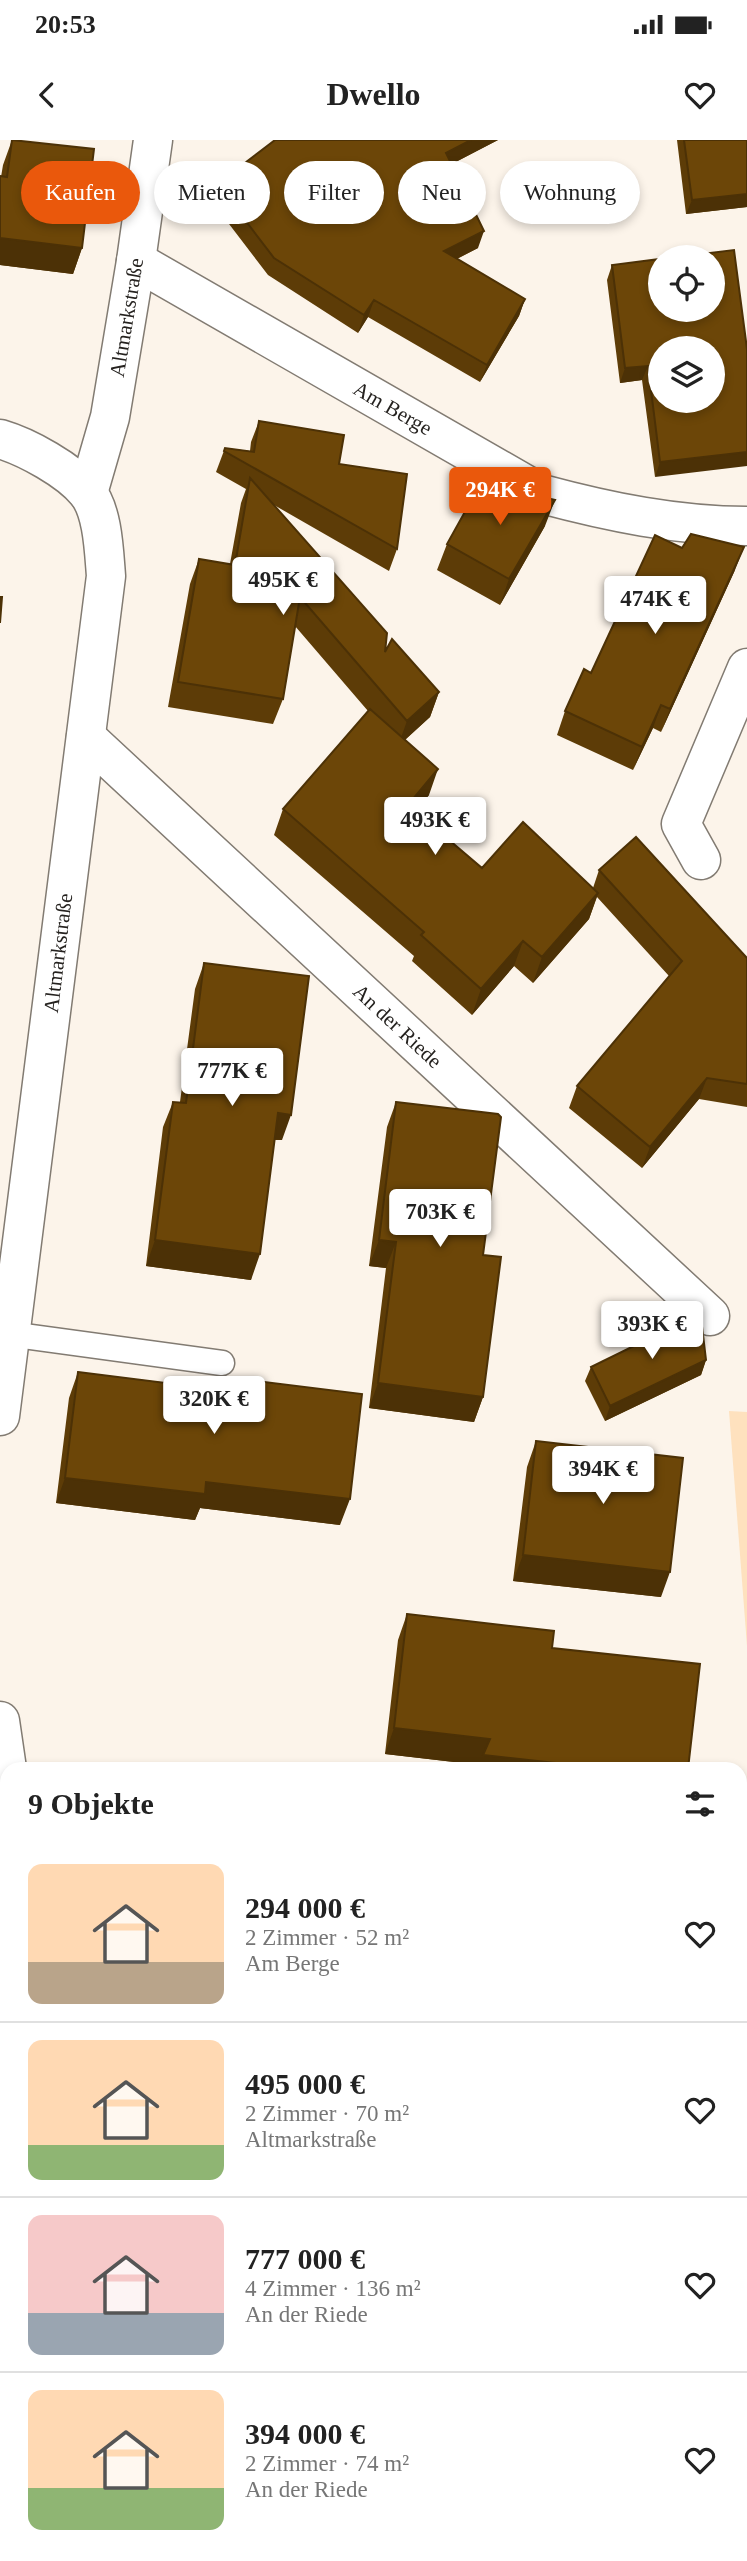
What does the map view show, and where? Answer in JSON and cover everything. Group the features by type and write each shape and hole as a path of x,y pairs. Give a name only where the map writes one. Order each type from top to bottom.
{"street":[{"name":"Altmarkstraße","path":"88,493 110,417 136,261 152,140"},
{"name":"Am Berge","path":"136,261 542,494 606,511 711,526 747,526"},
{"name":"Altmarkstraße","path":"0,439 35,454 63,471 88,493 99,521 106,576 0,1416"},
{"path":"701,860 681,824 747,668"},
{"name":"An der Riede","path":"86,737 710,1316"},
{"path":"0,1721 6,1762"}],"lane":[{"path":"9,1334 222,1363"}],"shaded area":[{"path":"729,1411 747,1412 747,1646"}],"building":[{"path":"12,140 94,149 93,161 21,161 21,224 85,224 82,248 0,238 0,176 7,177"},
{"path":"275,140 471,140 446,153 450,161 398,161 398,224 481,224 484,231 444,251 525,299 487,365 374,300 364,315 274,258 248,224 270,224 270,161 248,161"},
{"path":"684,140 747,140 747,194 692,200"},
{"path":"734,250 747,349 747,452 660,462 654,413 725,413 725,336 648,336 648,366 625,368 612,265 648,260 648,322 725,322 725,251"},
{"path":"259,421 344,435 339,464 407,474 397,549 224,451 225,448 254,452"},
{"path":"250,478 387,633 385,652 392,639 439,692 407,721 300,597 283,699 178,682 199,559 235,565"},
{"path":"481,483 555,500 509,579 447,544"},
{"path":"691,534 744,547 670,709 661,705 642,747 565,711 584,669 591,673 655,535 682,548"},
{"path":"370,709 438,769 408,805 482,868 523,822 598,893 542,957 523,941 481,989 421,935 424,932 283,809"},
{"path":"636,837 747,958 747,1084 707,1078 650,1147 577,1086 682,961 599,870"},
{"path":"204,963 309,976 291,1115 278,1113 260,1254 155,1240 173,1102 186,1103"},
{"path":"396,1102 498,1114 501,1117 483,1255 501,1257 483,1397 378,1383 396,1242 379,1240"},
{"path":"697,1315 701,1318 706,1360 610,1406 591,1367"},
{"path":"78,1372 221,1390 223,1377 362,1394 350,1499 206,1482 205,1494 65,1478"},
{"path":"536,1441 683,1458 670,1572 523,1555"},
{"path":"407,1614 554,1631 552,1648 700,1664 689,1762 546,1762 483,1755 490,1739 394,1728"}]}
